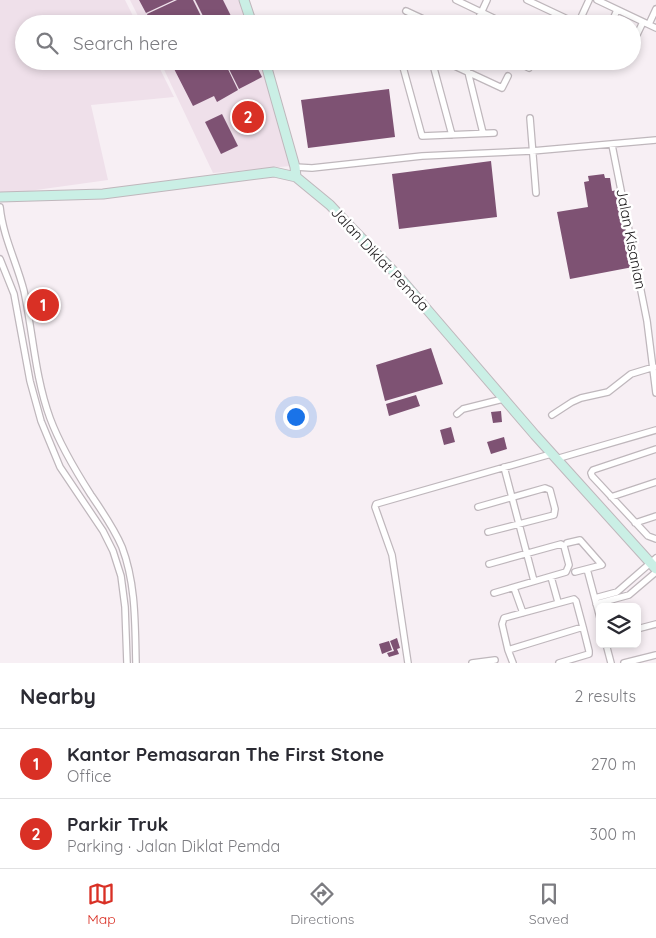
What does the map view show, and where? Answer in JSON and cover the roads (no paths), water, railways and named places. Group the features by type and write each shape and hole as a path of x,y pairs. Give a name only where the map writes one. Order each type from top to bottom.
{"street":[{"path":"244,0 249,15"},
{"path":"456,0 488,15"},
{"path":"480,15 487,0"},
{"path":"527,0 559,15"},
{"path":"582,15 589,0"},
{"path":"597,0 629,15"},
{"path":"641,31 656,9"},
{"path":"616,15 618,10"},
{"path":"406,11 415,15"},
{"path":"641,21 656,28"},
{"path":"268,70 295,167 296,177"},
{"path":"404,70 422,136 494,133"},
{"path":"434,70 452,135"},
{"path":"465,70 502,88 508,76"},
{"path":"468,72 484,133"},
{"path":"530,118 536,193"},
{"path":"295,167 312,168 422,156 612,145 656,140"},
{"name":"Jalan Kisanian","path":"612,145 647,321 656,392"},
{"name":"Jalan Diklat Pemda","path":"0,197 103,194 274,172 296,177 330,205 400,278 554,456 654,566"},
{"path":"0,207 4,230 24,292 39,378 50,418 70,463 112,526 122,547 130,576 134,606 136,663"},
{"path":"0,259 14,294 30,381 41,420 60,468 113,550 121,576 125,607 127,663"},
{"path":"552,415 581,398 608,392 632,374 654,366"},
{"path":"456,414 463,409 503,398"},
{"path":"408,663 392,555 375,508 376,504 656,430"},
{"path":"656,449 593,470 592,473 592,476 635,523 648,536 656,539"},
{"path":"504,469 534,581"},
{"path":"612,497 656,482"},
{"path":"478,507 547,488 550,490 555,509 554,515 488,532"},
{"path":"635,523 656,516"},
{"path":"567,543 580,540 602,565 575,572"},
{"path":"489,564 563,545 570,568 566,572 551,577 494,593"},
{"path":"595,601 617,592 654,566"},
{"path":"595,601 629,595 654,566"},
{"path":"587,569 596,604"},
{"path":"551,577 558,602"},
{"path":"514,588 523,612"},
{"path":"513,663 508,650 502,620 506,617 558,602 575,600 589,654 560,663"},
{"path":"641,628 656,624"},
{"path":"508,650 583,627"},
{"path":"607,648 611,663"},
{"path":"624,663 656,655"},
{"path":"472,663 496,660"}],"place":[{"name":"Parkir Truk","path":"248,117"},
{"name":"Kantor Pemasaran The First Stone","path":"43,305"}]}
